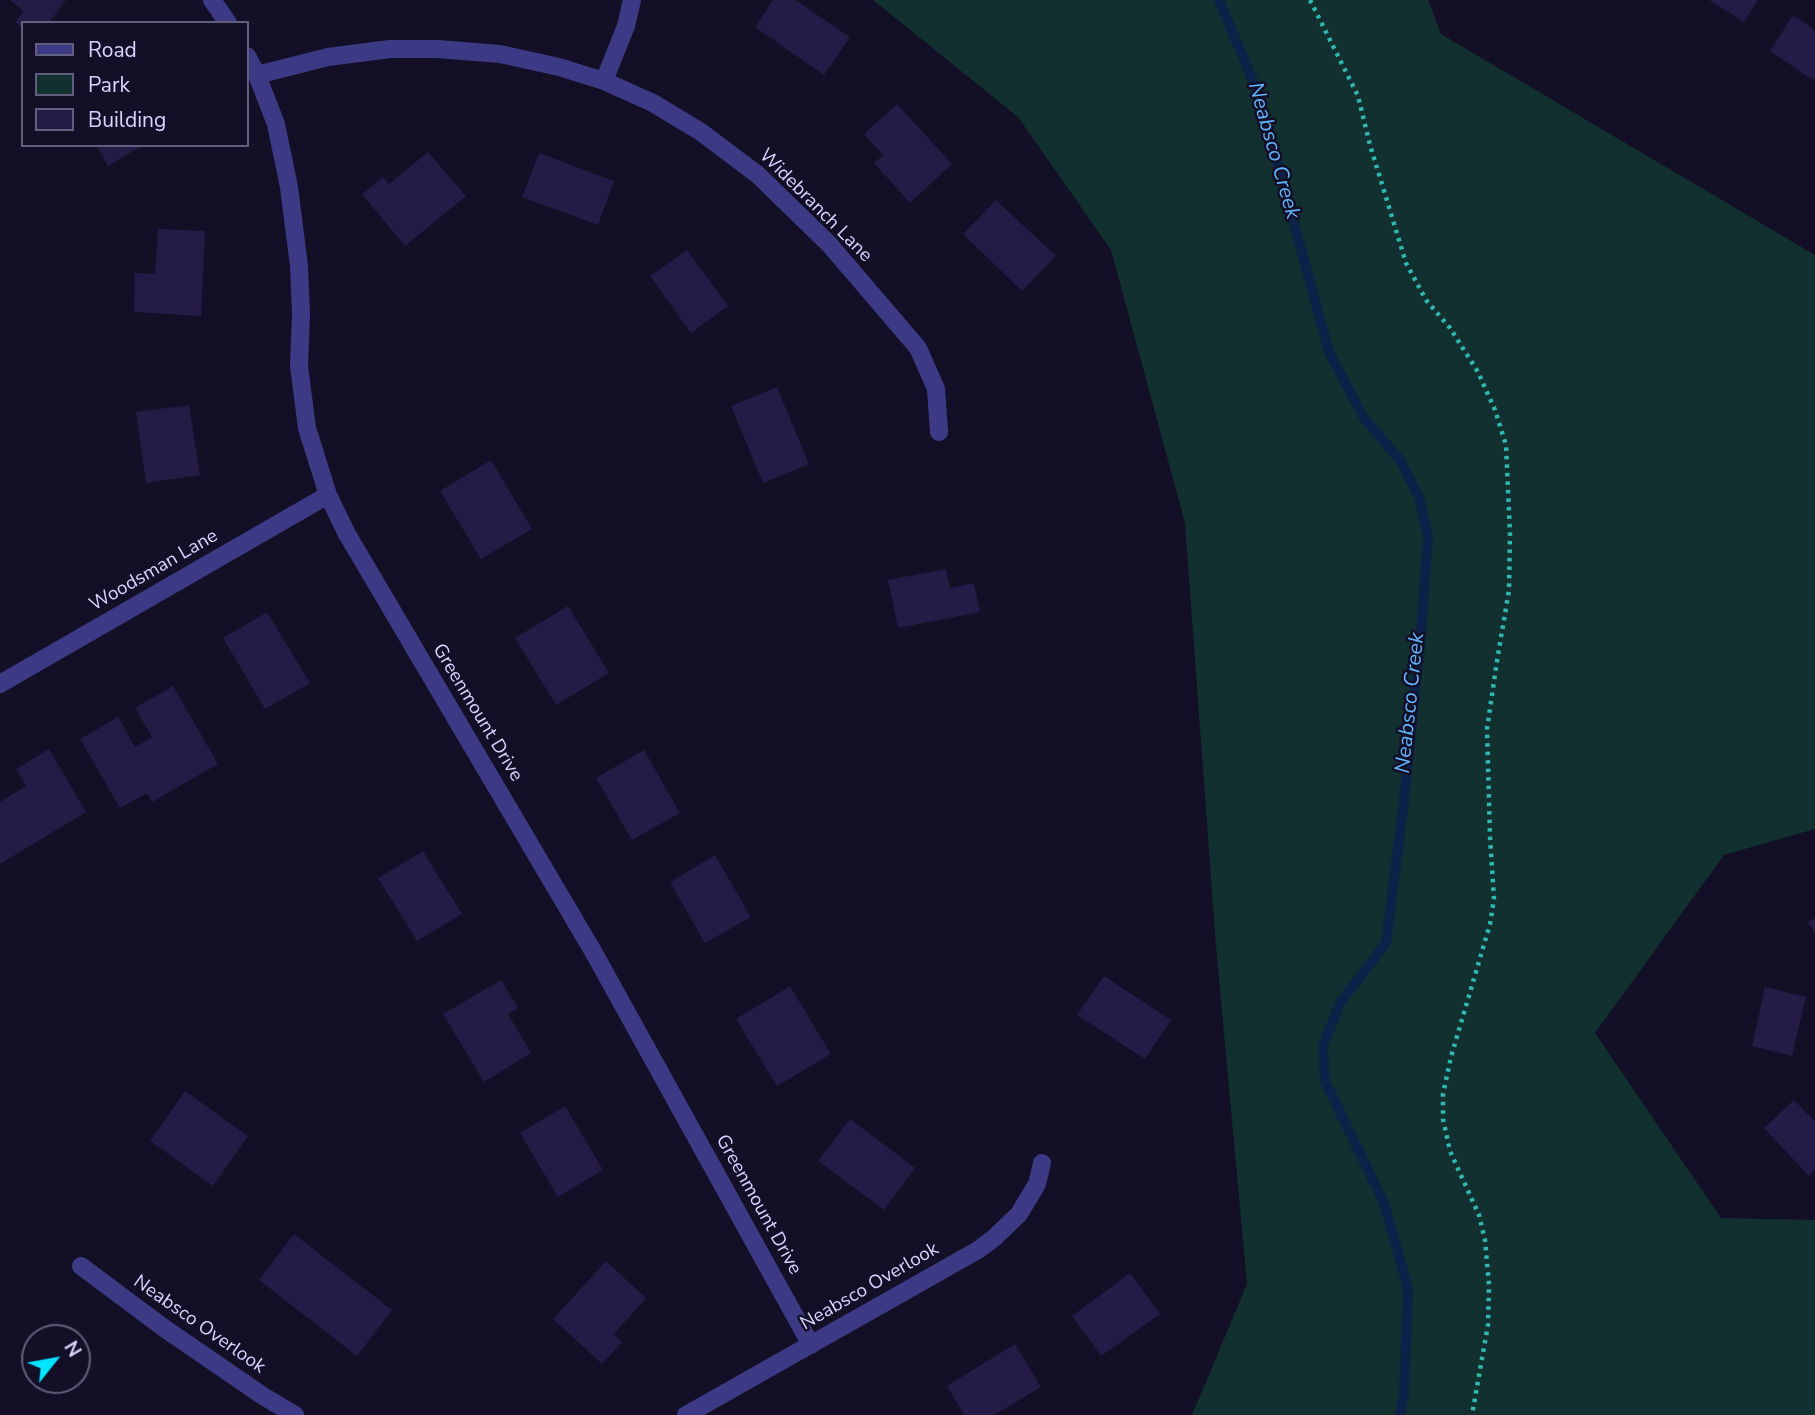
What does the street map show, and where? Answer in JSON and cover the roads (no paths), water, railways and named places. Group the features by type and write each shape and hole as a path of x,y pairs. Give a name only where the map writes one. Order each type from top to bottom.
{"street":[{"path":"212,0 227,21"},
{"path":"604,81 626,26 632,0"},
{"name":"Widebranch Lane","path":"257,75 328,57 390,49 438,48 500,54 559,67 604,81 653,103 701,132 758,175 830,244 919,348 936,388 939,432"},
{"name":"Greenmount Drive","path":"248,58 276,124 289,187 299,266 299,366 307,428 328,495 347,534 594,953 811,1345"},
{"name":"Woodsman Lane","path":"0,684 328,495"},
{"name":"Neabsco Overlook","path":"686,1415 978,1251 1019,1214 1037,1184 1042,1163"},
{"name":"Neabsco Overlook","path":"81,1266 164,1328 295,1415"}],"waterway":[{"name":"Neabsco Creek","path":"1219,0 1260,98 1329,352 1364,418 1400,460 1419,497 1428,537 1403,809 1386,943 1340,1003 1323,1046 1325,1081 1384,1203 1408,1288 1404,1394 1400,1415"}]}
